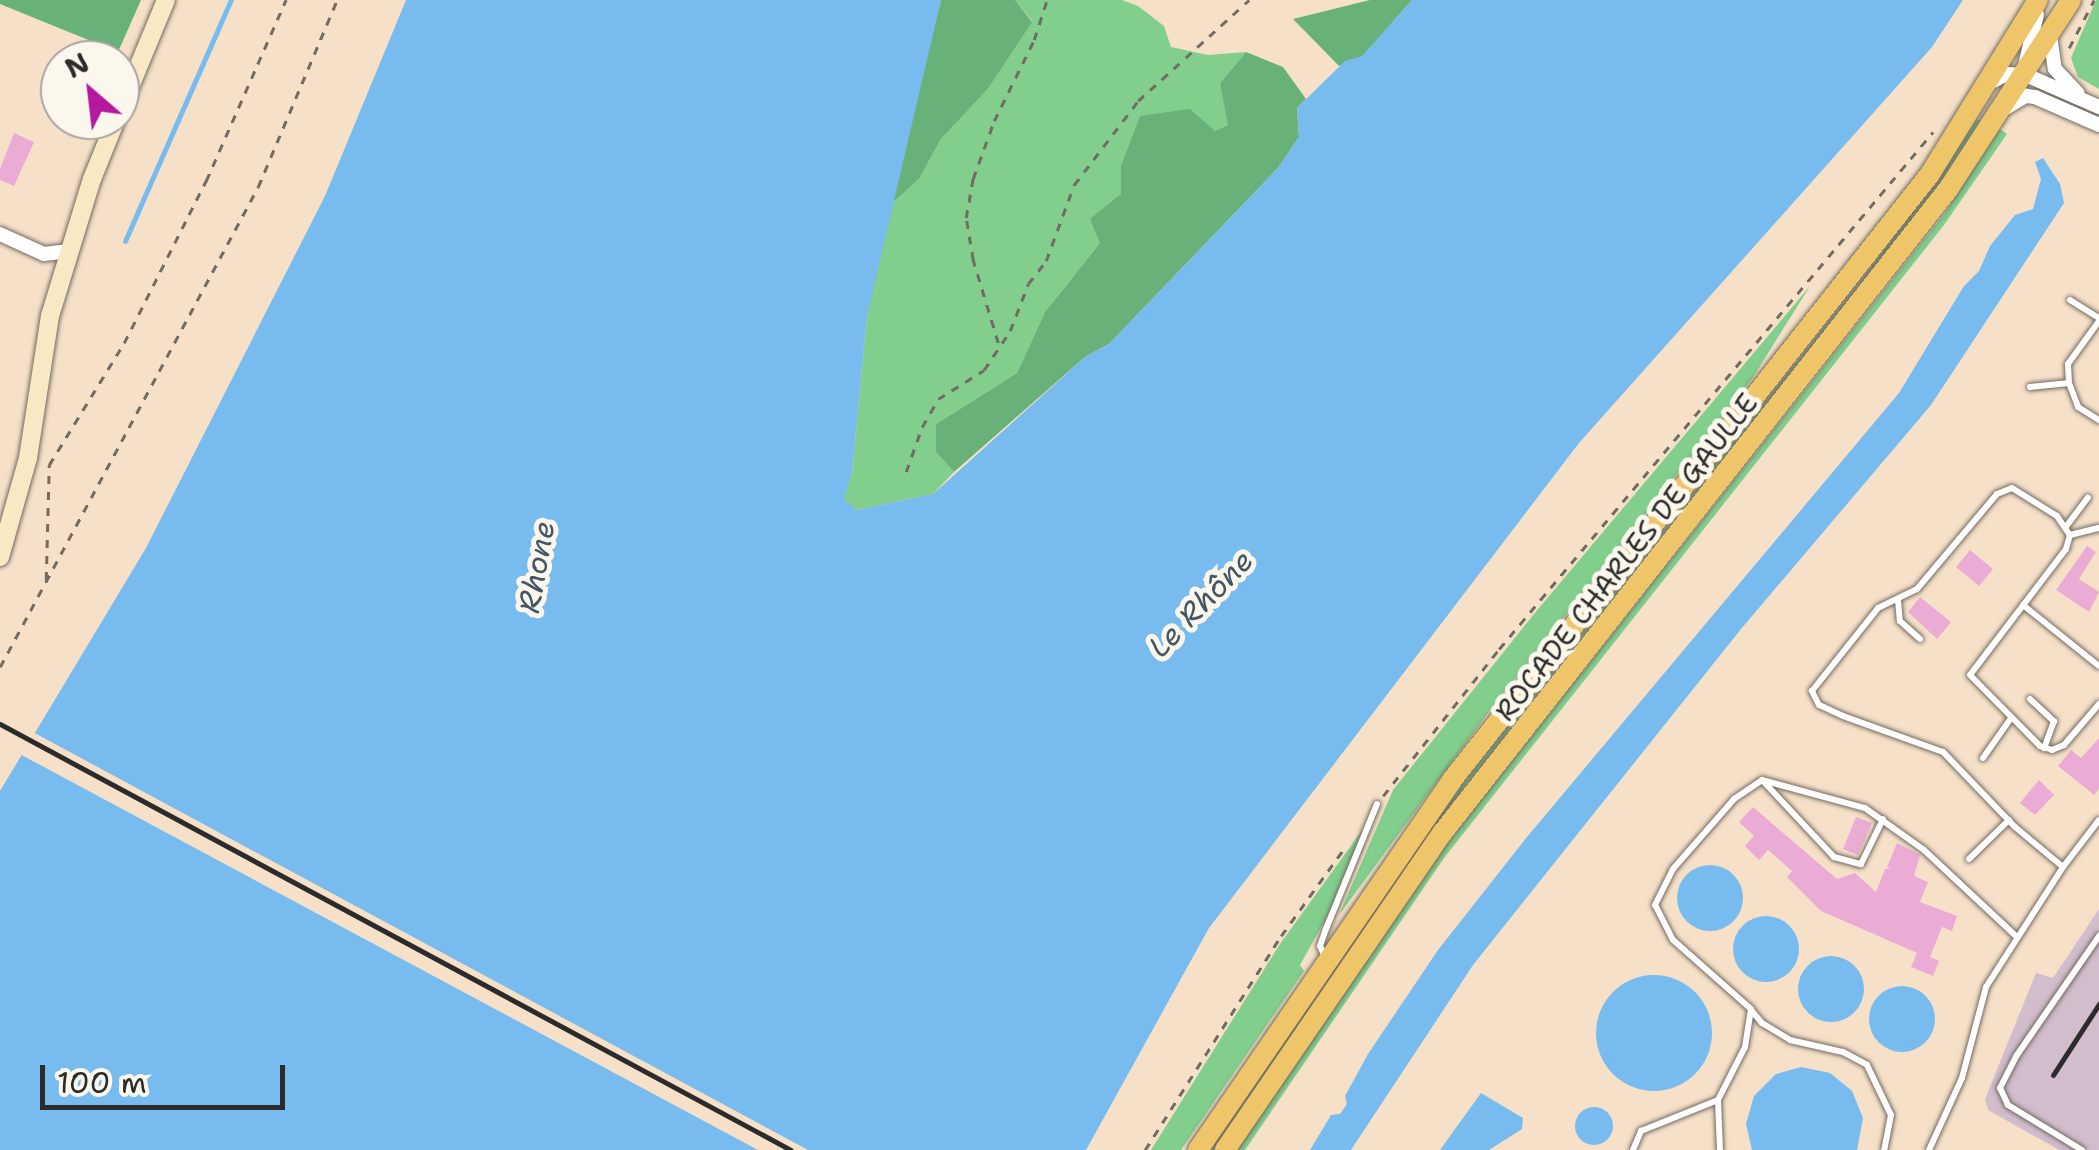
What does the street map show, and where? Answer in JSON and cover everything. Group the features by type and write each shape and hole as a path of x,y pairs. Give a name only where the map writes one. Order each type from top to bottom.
{"main road":[{"path":"140,63 166,0"},
{"name":"ROCADE CHARLES DE GAULLE","path":"1224,1150 1443,832 1848,320 2004,110 2070,0"},
{"name":"ROCADE CHARLES DE GAULLE","path":"1198,1150 1326,958 1452,780 1930,174 2039,7"},
{"path":"0,557 28,458 50,316 67,251 109,140"}],"street":[{"path":"2035,97 2026,76 2039,7"},
{"path":"2050,34 2052,62 2060,77 2099,106"},
{"path":"1989,83 1999,75 2026,76 2099,106"},
{"path":"2004,110 2026,96 2035,97 2099,125"},
{"path":"0,234 44,254 67,251"}],"lane":[{"path":"2070,300 2099,320 2068,364 2068,383 2078,407 2099,420"},
{"path":"2030,387 2068,383"},
{"path":"2063,866 2009,820 1943,752 1843,716 1819,704 1812,691 1878,608 1918,589 1997,494 2012,488 2057,516 2067,531"},
{"path":"2088,498 2067,531 2066,549 1970,675 2044,748 2064,746 2099,704"},
{"path":"2067,531 2099,528"},
{"path":"1898,600 1900,620 1920,639"},
{"path":"2023,605 2099,666"},
{"path":"2030,699 2054,720 2044,748"},
{"path":"1983,758 2012,718"},
{"path":"1762,780 1834,858 1861,864 1883,819"},
{"path":"1884,1150 1890,1115 1867,1065 1843,1052 1790,1040 1762,1023 1673,940 1655,906 1673,868 1734,799 1762,780 1825,795 1883,819 1924,850 2017,938"},
{"path":"1326,958 1320,946 1376,804"},
{"path":"1969,859 2009,820"},
{"path":"1928,1150 1962,1078 1986,987 2063,866 2099,820"},
{"path":"2082,1150 2008,1106 2000,1088 2016,1056 2099,936"},
{"path":"1720,1150 1718,1100 1745,1047 1751,1009"},
{"path":"1633,1150 1641,1131 1718,1100"}],"path":[{"path":"46,581 49,465 95,394 165,262 286,0"},
{"path":"0,667 258,187 336,0"},
{"path":"999,346 973,260 966,218 972,179 994,121 1034,40 1047,0"},
{"path":"906,472 922,427 938,398 984,370 999,346 1028,284 1046,261 1074,186 1138,101 1249,0"},
{"path":"2060,77 2078,26 2094,0"},
{"path":"1376,804 1499,648 1935,130"},
{"path":"1145,1150 1281,936 1355,834"}],"shaded area":[{"path":"2099,909 2099,1150 2059,1150 1988,1110 1985,1099 2036,973 2053,978"}],"green space":[{"path":"0,0 141,0 123,40 88,40 0,4"},
{"path":"941,0 1015,0 1032,22 988,89 941,139 919,179 889,206"},
{"path":"1015,0 1122,0 1138,6 1164,26 1171,47 1208,55 1246,52 1220,83 1229,125 1215,131 1140,116 1121,165 1121,194 1100,243 1045,312 1017,373 936,424 936,452 954,472 933,494 856,510 843,499 852,472 867,316 889,206 919,179 941,139 988,89 1032,21"},
{"path":"1370,0 1412,0 1362,57 1339,66 1293,19"},
{"path":"2096,0 2099,89 2078,77 2071,58"},
{"path":"1246,52 1283,67 1306,99 1297,108 1299,137 1278,168 1109,344 1085,357 954,472 936,452 936,424 1017,373 1045,312 1100,243 1090,219 1121,194 1121,165 1140,116 1190,109 1215,131 1228,125 1220,83"},
{"path":"1977,119 1984,123 1932,197 1792,378 1217,1150 1207,1150 1412,846 1859,284"},
{"path":"2000,129 2007,134 1944,225 1444,858 1245,1150 1237,1150 1446,845 1945,213"},
{"path":"1810,286 1752,379 1485,717 1339,915 1393,790 1534,614"},
{"path":"1366,825 1333,906 1300,965 1304,971 1181,1150 1151,1150 1280,944"}],"water":[{"path":"406,0 941,0 867,316 852,472 844,499 856,510 933,494 1085,357 1109,344 1278,168 1299,137 1297,108 1345,61 1362,56 1412,0 1963,0 1932,47 1579,443 1209,928 1086,1150 0,1150 0,791 146,548 325,196"},
{"path":"2043,158 2060,184 2064,203 1931,405 1741,629 1473,965 1351,1150 1310,1150 1331,1115 1340,1114 1347,1104 1345,1096 1368,1054 1438,950 1527,837 1899,393 1964,286 1979,271 1990,246 2015,215 2033,209 2041,179 2035,162"},
{"path":"1710,865 1733,875 1743,898 1733,921 1710,931 1687,921 1677,898 1687,875"},
{"path":"1766,916 1789,926 1799,949 1789,972 1766,982 1743,972 1733,949 1743,926"},
{"path":"1831,956 1854,966 1864,989 1854,1012 1831,1022 1808,1012 1798,989 1808,966"},
{"path":"1654,975 1676,979 1695,992 1708,1011 1712,1033 1708,1055 1695,1074 1676,1087 1654,1091 1632,1087 1613,1074 1600,1055 1596,1033 1600,1011 1613,992 1632,979"},
{"path":"1902,986 1925,996 1935,1019 1925,1042 1902,1052 1879,1042 1869,1019 1879,996"},
{"path":"1801,1067 1830,1073 1852,1091 1863,1118 1857,1150 1752,1150 1746,1124 1754,1096 1776,1074"},
{"path":"1481,1093 1523,1118 1522,1129 1489,1150 1440,1150"},
{"path":"1594,1107 1608,1112 1613,1126 1608,1140 1594,1145 1580,1140 1575,1126 1580,1112"}],"pier":[{"path":"29,730 808,1150 758,1150 16,752"}],"building":[{"path":"14,133 34,142 14,186 0,180 0,169"},
{"path":"2087,546 2096,552 2079,579 2099,592 2089,612 2056,590"},
{"path":"1970,550 1993,569 1979,586 1956,567"},
{"path":"1920,597 1951,622 1937,639 1908,612"},
{"path":"2099,738 2099,789 2094,795 2058,766 2071,750 2081,758"},
{"path":"2039,780 2054,795 2035,815 2020,803"},
{"path":"1753,807 1837,879 1855,873 1876,892 1885,869 1891,868 1887,867 1897,843 1920,855 1914,876 1928,882 1920,902 1957,916 1952,931 1942,927 1930,957 1939,961 1933,976 1911,967 1917,953 1821,911 1787,877 1792,871 1768,850 1759,860 1745,846 1754,836 1739,822"},
{"path":"1856,817 1872,823 1858,855 1843,849"}],"waterway":[{"path":"125,241 231,0"}],"railway":[{"path":"0,724 791,1150"},
{"path":"2053,1075 2099,1004"}],"water label":[{"name":"Rhone","path":"537,567"},
{"name":"Le Rhône","path":"1201,604"}]}
